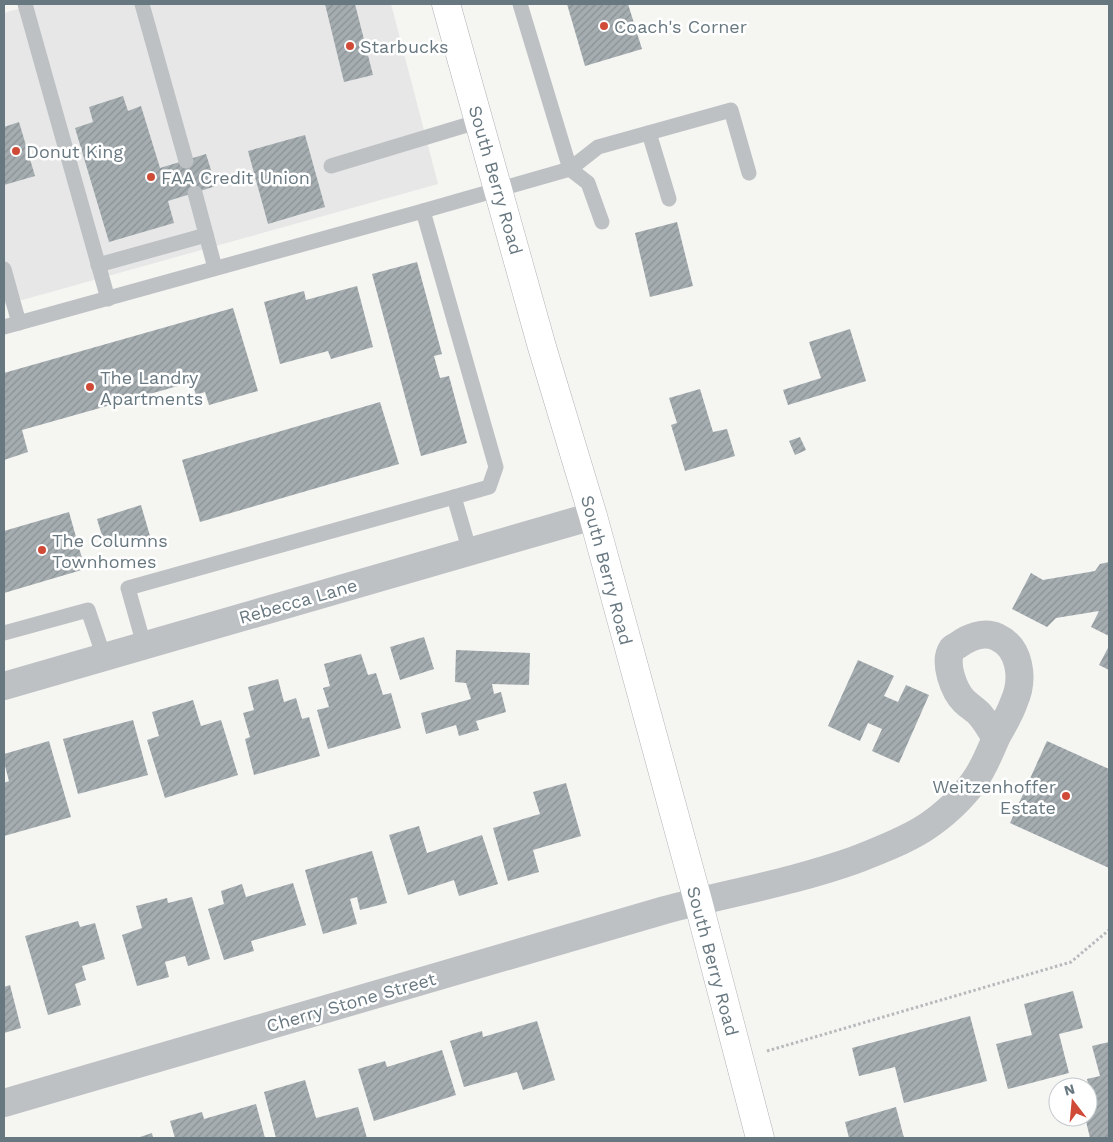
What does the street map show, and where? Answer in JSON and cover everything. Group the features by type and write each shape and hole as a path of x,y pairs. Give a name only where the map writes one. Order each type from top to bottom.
{"street":[{"name":"South Berry Road","path":"446,4 542,347 593,516 698,901 760,1138"},
{"name":"Rebecca Lane","path":"4,686 593,516"},
{"name":"Cherry Stone Street","path":"4,1103 698,901 743,892 833,868 880,851 924,828 952,806 975,781 990,754 996,738"}],"lane":[{"path":"25,4 108,299"},
{"path":"142,4 186,160"},
{"path":"520,4 570,169 588,184 602,222"},
{"path":"4,327 570,169 598,147 731,110 749,173"},
{"path":"331,166 480,121"},
{"path":"649,133 669,199"},
{"path":"195,193 215,268"},
{"path":"144,645 128,588 488,487 496,467 423,211"},
{"path":"98,265 206,235"},
{"path":"4,269 19,323"},
{"path":"454,497 470,552"},
{"path":"4,633 88,610 104,657"}],"path":[{"path":"739,1059 1071,962 1109,930"}],"shaded area":[{"path":"36,4 391,4 438,184 4,305 4,13"}],"building":[{"path":"325,4 355,4 373,75 344,82"},
{"name":"Coach's Corner","path":"567,4 628,4 642,49 585,66"},
{"name":"FAA Credit Union","path":"123,96 128,111 141,106 160,168 206,154 216,186 168,201 174,223 109,242 75,128 93,122 89,107"},
{"name":"Donut King","path":"19,122 35,176 4,185 4,127"},
{"path":"305,135 325,207 268,224 248,151"},
{"path":"677,222 693,286 650,297 635,233"},
{"path":"417,262 442,354 434,356 440,378 449,376 467,443 421,456 372,274"},
{"path":"357,286 373,347 331,359 328,351 280,364 264,302 304,291 306,300"},
{"name":"The Landry Apartments","path":"233,308 258,391 209,405 205,392 196,395 192,382 22,430 28,452 4,460 4,373"},
{"path":"850,329 866,381 788,405 783,390 821,378 809,342"},
{"path":"700,389 713,432 727,429 735,456 685,471 671,425 677,423 669,398"},
{"path":"380,402 399,464 200,522 182,460"},
{"path":"800,437 806,450 795,455 789,441"},
{"path":"141,505 150,536 106,549 97,519"},
{"name":"The Columns Townhomes","path":"69,512 85,569 4,593 4,531"},
{"path":"1109,562 1109,636 1091,627 1099,611 1056,618 1047,627 1012,609 1031,573 1043,580 1095,571 1100,564"},
{"path":"424,637 434,669 400,680 390,647"},
{"path":"1109,646 1109,670 1099,665"},
{"path":"456,650 530,653 529,685 492,684 494,694 501,692 506,712 476,721 479,730 459,736 456,725 426,734 421,713 471,699 466,683 455,682"},
{"path":"361,654 368,675 376,673 383,695 391,693 401,728 328,749 317,710 329,707 323,688 330,686 324,664"},
{"name":"Weitzenhoffer Estate","path":"858,660 894,676 884,696 898,702 906,685 929,695 899,763 872,751 882,729 868,723 860,741 828,726"},
{"path":"278,679 284,702 296,698 302,719 309,717 320,756 254,775 245,739 250,737 243,713 254,710 248,687"},
{"path":"193,700 201,726 221,720 238,775 165,798 147,740 159,736 152,712"},
{"path":"133,720 148,775 78,794 63,739"},
{"path":"49,741 71,817 4,836 4,783 9,781 4,754"},
{"name":"Weitzenhoffer Estate","path":"1047,741 1109,769 1109,868 1010,823"},
{"path":"566,783 581,836 533,850 539,872 508,881 493,828 540,814 533,792"},
{"path":"419,826 427,853 482,835 498,884 459,896 454,880 408,895 389,835"},
{"path":"372,851 387,903 360,910 357,897 350,899 357,924 323,934 305,870"},
{"path":"293,883 306,925 251,941 254,951 224,960 208,909 224,904 221,891 242,884 246,897"},
{"path":"192,897 210,959 188,966 185,956 165,962 169,977 137,986 122,935 142,928 136,906 167,898 168,903"},
{"path":"78,921 80,927 95,923 105,959 82,966 86,980 75,984 81,1005 48,1015 25,936"},
{"path":"10,985 21,1028 4,1033 4,987"},
{"path":"1073,991 1083,1028 1059,1034 1069,1073 1008,1089 996,1044 1032,1035 1024,1004"},
{"path":"970,1016 987,1081 904,1103 895,1067 859,1076 852,1048"},
{"path":"537,1021 555,1080 523,1090 517,1072 464,1087 450,1041 482,1031 483,1037"},
{"path":"1109,1042 1109,1138 1090,1138 1087,1127 1098,1127 1098,1077 1096,1077 1100,1076 1092,1046"},
{"path":"442,1050 456,1095 374,1121 358,1069 385,1061 387,1067"},
{"path":"305,1080 316,1118 358,1107 367,1138 276,1138 264,1092"},
{"path":"256,1104 265,1138 175,1138 170,1121 202,1112 204,1119"},
{"path":"896,1107 904,1138 849,1138 845,1122"},
{"path":"152,1133 153,1138 137,1138"}],"place":[{"name":"Coach's Corner","path":"604,26"},
{"name":"Starbucks","path":"350,46"},
{"name":"Donut King","path":"16,151"},
{"name":"FAA Credit Union","path":"151,177"},
{"name":"The Landry Apartments","path":"90,387"},
{"name":"The Columns Townhomes","path":"42,550"},
{"name":"Weitzenhoffer Estate","path":"1066,796"}]}
